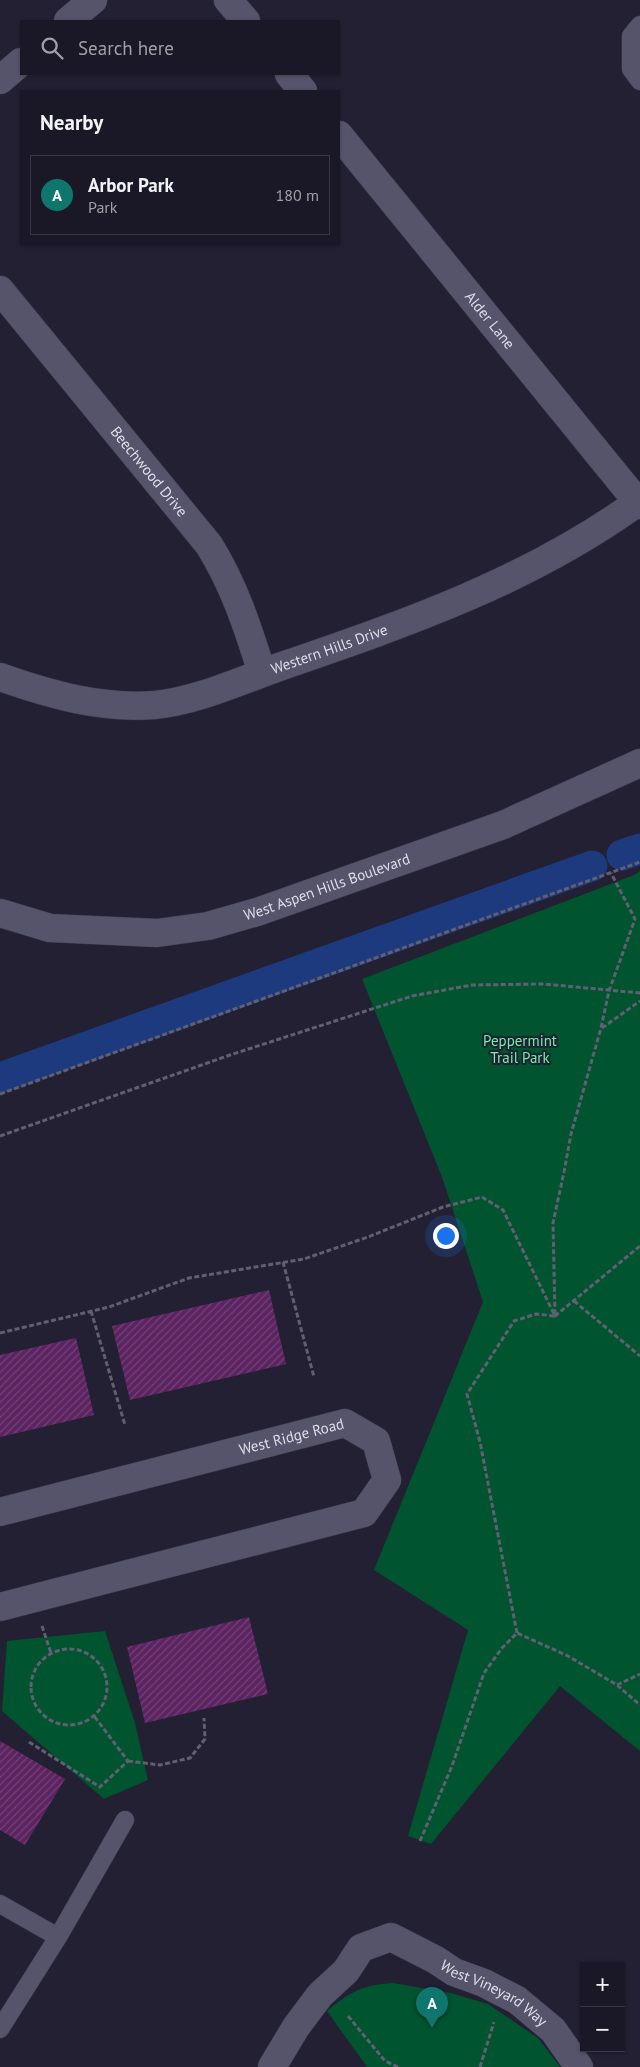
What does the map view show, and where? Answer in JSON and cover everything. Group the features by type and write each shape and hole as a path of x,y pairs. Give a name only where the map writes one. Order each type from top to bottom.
{"street":[{"path":"69,20 93,0"},
{"path":"228,0 245,20"},
{"path":"0,80 20,63"},
{"path":"289,75 302,90"},
{"name":"Alder Lane","path":"340,136 639,504"},
{"name":"Beechwood Drive","path":"0,290 209,545 234,588 262,673"},
{"name":"Western Hills Drive","path":"0,677 78,701 130,706 179,702 383,631 466,598 558,554 639,504"},
{"name":"West Aspen Hills Boulevard","path":"0,913 50,928 157,933 208,926 257,912 503,825 640,763"},
{"name":"West Ridge Road","path":"0,1512 345,1423 376,1440 387,1480 364,1514 2,1600"},
{"name":"West Vineyard Way","path":"272,2067 296,2027 320,1995 346,1971 361,1948 391,1937 436,1960 454,1972 484,1983 517,2000 553,2030 580,2067"}],"lane":[{"path":"640,25 631,36 631,69 640,81"},
{"path":"0,2030 58,1937 125,1820"},
{"path":"0,1904 58,1937"}],"path":[{"path":"0,1094 640,862"},
{"path":"555,1316 553,1223 571,1134 601,1028 609,991 635,919 612,872"},
{"path":"0,1136 230,1055 412,996 472,985 544,984 640,993"},
{"path":"601,1028 640,1002"},
{"path":"0,1333 91,1311 189,1278 304,1259 368,1237 443,1207 482,1197 503,1210 555,1316"},
{"path":"517,1633 480,1442 467,1394 514,1321 536,1314 555,1316 640,1246"},
{"path":"282,1262 314,1377"},
{"path":"574,1301 640,1356"},
{"path":"91,1311 125,1426"},
{"path":"41,1621 51,1653"},
{"path":"517,1633 568,1656 617,1685 640,1705"},
{"path":"420,1841 452,1766 484,1673 502,1648 517,1633"},
{"path":"63,1649 75,1649 87,1653 97,1661 104,1671 107,1683 102,1707 94,1716 83,1723 70,1726 57,1724 46,1718 37,1708 31,1697 30,1684 34,1671 41,1660 51,1653 63,1649"},
{"path":"617,1685 640,1674"},
{"path":"94,1716 128,1761 160,1764 190,1758 205,1739 204,1718"},
{"path":"29,1742 100,1787 128,1761"},
{"path":"348,2016 385,2061 398,2067"},
{"path":"480,2067 494,2022"}],"green space":[{"name":"Peppermint Trail Park","path":"640,871 640,1751 560,1686 431,1844 408,1836 468,1630 374,1570 483,1302 442,1177 362,979 634,875"},
{"path":"105,1631 135,1723 148,1780 104,1799 2,1711 7,1641"},
{"path":"393,1983 451,1993 488,2004 538,2038 560,2067 367,2067 327,2011 343,1998 365,1987"}],"building":[{"path":"269,1290 286,1364 130,1400 112,1326"},
{"path":"76,1338 94,1415 0,1437 0,1355"},
{"path":"249,1617 268,1694 145,1723 127,1647"},
{"path":"0,1741 65,1779 25,1845 0,1830"}],"waterway":[{"path":"622,855 640,849"},
{"path":"0,1078 592,866"}],"place":[{"name":"Arbor Park","path":"432,2028"}]}
